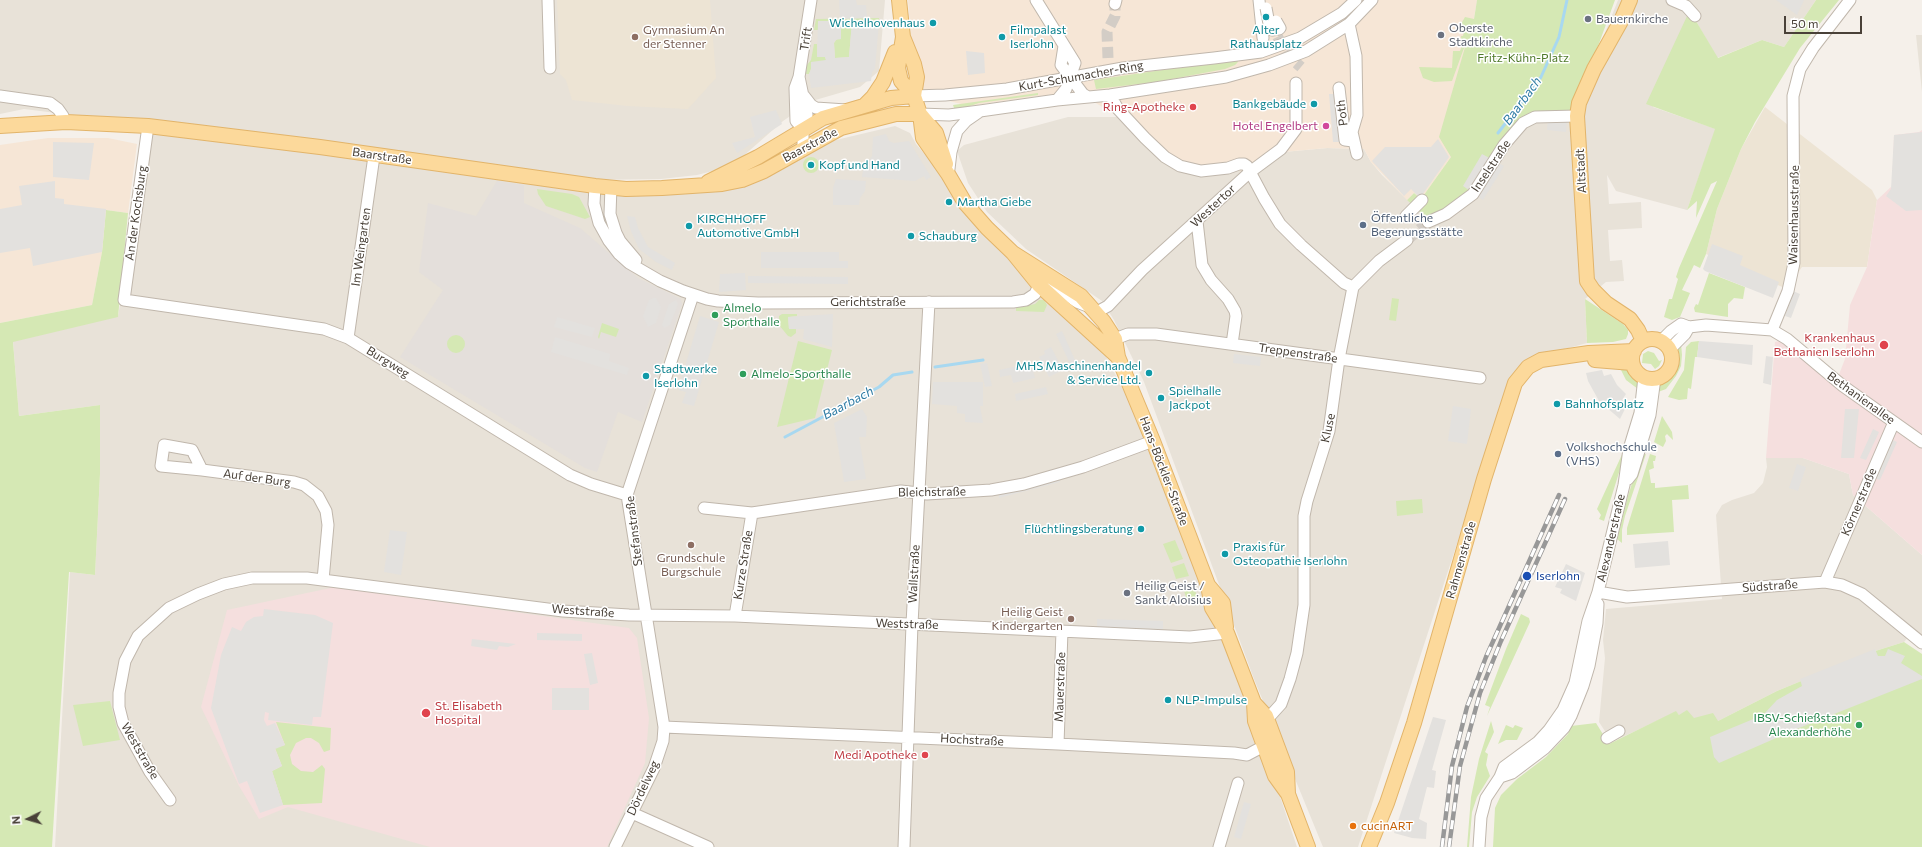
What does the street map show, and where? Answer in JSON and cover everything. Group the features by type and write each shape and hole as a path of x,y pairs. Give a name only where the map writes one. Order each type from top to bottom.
{"main road":[{"path":"899,0 903,37 898,68 901,81 914,96 920,114"},
{"name":"Altstadt","path":"1605,48 1620,0"},
{"name":"Altstadt","path":"1630,0 1621,21 1605,48 1583,94 1577,109 1577,116 1586,277 1590,287 1600,295 1609,298 1640,316 1646,325 1649,348"},
{"path":"903,37 914,64 917,77 914,96"},
{"path":"865,105 873,97 883,82 890,62 903,37"},
{"name":"Baarstraße","path":"702,185 758,157 823,118 891,98 914,96"},
{"name":"Baarstraße","path":"0,126 63,122 148,126 595,186 662,188 722,184 742,180 764,171 841,128 896,114 920,114"},
{"name":"Hans-Böckler-Straße","path":"920,114 936,133 948,174"},
{"name":"Hans-Böckler-Straße","path":"920,114 923,138 948,174 965,203 987,228 1013,253 1039,285 1118,357"},
{"name":"Hans-Böckler-Straße","path":"1013,253 1081,296 1107,325 1115,339 1118,357 1153,441 1208,585 1212,608 1227,633 1254,703 1255,721 1264,746 1281,774 1308,847"},
{"path":"1649,348 1671,359 1669,369 1662,376 1650,378 1637,372 1649,348"},
{"name":"Rahmenstraße","path":"1369,847 1387,803 1414,723 1512,391 1523,370 1532,363 1550,357 1573,356 1598,361 1649,348"},
{"name":"Hans-Böckler-Straße","path":"1254,703 1266,716 1278,748 1281,774"},
{"name":"Rahmenstraße","path":"1379,847 1383,834 1387,803"}],"street":[{"path":"548,0 550,68"},
{"name":"Trift","path":"803,129 796,121 795,88 799,78 811,0"},
{"path":"1036,0 1064,46 1061,65 1083,94 1088,97"},
{"name":"Kurt-Schumacher-Ring","path":"914,96 945,95 1032,86 1070,76 1123,68 1247,54 1282,46 1300,38 1342,13 1356,0"},
{"name":"Kurt-Schumacher-Ring","path":"920,114 949,114 980,111 1057,100 1110,95 1226,77 1249,71 1306,51 1349,24 1372,0"},
{"path":"1672,0 1686,6 1695,16"},
{"name":"Waisenhausstraße","path":"1772,330 1788,291 1794,263 1793,96 1800,70 1813,48 1850,0"},
{"path":"1263,38 1264,5"},
{"path":"1349,24 1356,56 1357,115 1352,132 1353,141"},
{"path":"1247,54 1249,71"},
{"path":"1057,100 1066,89 1070,76"},
{"name":"Trift","path":"799,78 804,95 807,115 803,129 803,148"},
{"name":"Westertor","path":"1093,310 1108,306 1142,270 1250,172 1281,149 1296,129 1296,83"},
{"name":"Poth","path":"1339,88 1345,140 1353,141 1357,154"},
{"path":"804,95 811,105 816,108 848,110"},
{"path":"1110,95 1118,109 1145,138 1165,157 1173,162 1188,169 1201,171 1244,164 1247,166 1280,224 1301,245 1344,283 1353,287 1379,261 1407,240"},
{"path":"0,96 50,104 58,109 63,116 63,122"},
{"name":"Kurt-Schumacher-Ring","path":"948,174 951,152 957,131 966,121 980,111"},
{"name":"Inselstraße","path":"1428,222 1446,214 1473,194 1504,145 1522,123 1535,117 1577,116"},
{"name":"An der Kochsburg","path":"124,300 148,126"},
{"name":"Im Weingarten","path":"348,338 374,156"},
{"name":"Gerichtstraße","path":"595,186 595,209 602,230 619,254 629,263 660,281 693,295 718,301 1013,302 1026,300 1035,294 1039,285"},
{"name":"Gerichtstraße","path":"611,187 610,214 616,233 620,241 640,268"},
{"path":"1406,216 1422,200"},
{"path":"1197,221 1202,265 1211,280 1228,299 1235,311 1236,316 1232,344"},
{"path":"1039,285 1050,286 1061,291 1077,302 1093,310"},
{"name":"Kluse","path":"1266,716 1271,714 1280,704 1290,680 1296,653 1304,605 1304,516 1307,501 1329,431 1339,358 1353,287"},
{"name":"Stefanstraße","path":"664,727 627,495 693,295"},
{"name":"Burgweg","path":"124,300 324,329 348,338 570,475 591,484 627,495"},
{"name":"Wallstraße","path":"904,847 907,737 918,492 929,302"},
{"name":"Bethanienallee","path":"1649,348 1685,334 1689,327 1706,325 1772,330 1787,339 1830,376 1922,442"},
{"name":"Treppenstraße","path":"1115,339 1128,334 1156,334 1480,378"},
{"name":"Alexanderstraße","path":"1479,847 1481,817 1486,798 1500,778 1512,773 1545,748 1564,728 1571,716 1583,686 1589,666 1597,622 1598,592 1624,485 1629,449 1650,378"},
{"name":"Körnerstraße","path":"1825,582 1894,422"},
{"name":"Bleichstraße","path":"704,508 752,513 901,491 927,494 991,490 1024,484 1083,467 1153,441"},
{"name":"Auf der Burg","path":"202,470 294,482 304,485 318,496 323,503 327,518 323,580"},
{"name":"Kurze Straße","path":"735,616 752,513"},
{"name":"Weststraße","path":"170,800 150,772 123,723 119,707 119,693 125,661 138,636 170,608 198,594 224,584 252,578 275,577 323,580 563,611 629,615 735,616 1190,637 1227,633"},
{"name":"Südstraße","path":"1598,592 1627,596 1825,582 1842,585 1862,594 1922,643"},
{"name":"Mauerstraße","path":"1058,744 1062,631"},
{"name":"Hochstraße","path":"664,727 1058,744 1234,753 1247,755 1264,746"},
{"name":"Dördelweg","path":"615,847 654,768 663,741 664,727"},
{"path":"1607,738 1619,730"},
{"path":"1264,746 1278,748"},
{"path":"1219,847 1238,783"},
{"path":"632,813 708,847"}],"shaded area":[{"path":"0,0 885,0 879,71 860,87 812,101 783,121 732,166 697,175 661,179 591,180 24,109 0,114"},
{"name":"Gymnasium An der Stenner","path":"557,0 710,0 716,78 688,109 628,106 572,100 566,80 560,74"},
{"path":"839,0 856,0 857,5 866,5 867,18 840,19"},
{"path":"908,0 1477,0 1451,157 1421,199 1414,193 1407,200 1371,162 1364,149 1327,148 1283,152 1250,172 1180,166 1119,117 1076,91 969,106 921,94 912,51"},
{"path":"1618,0 1816,0 1784,47 1762,40 1717,58 1696,21 1653,107 1716,129 1687,210 1616,191 1607,175 1609,204 1641,202 1642,228 1608,230 1610,261 1622,260 1624,281 1606,282 1585,299 1587,343 1565,349 1558,355 1527,366 1466,516 1358,847 1323,847 1254,679 1144,382 1114,320 1102,301 1026,249 987,212 968,183 957,151 964,145 1068,117 1118,117 1283,152 1327,148 1364,149 1371,162 1382,175 1429,221 1523,125 1573,114"},
{"path":"1776,0 1804,0 1797,15"},
{"path":"818,21 841,21 841,39 835,40 834,43 835,58 849,57 852,22 879,22 875,69 872,72 871,81 811,88 809,74 811,62 826,60 825,57 817,57"},
{"path":"1916,35 1922,35 1922,92"},
{"path":"966,51 984,53 985,73 968,75"},
{"path":"1329,94 1335,94 1336,118 1339,119 1340,142 1333,142"},
{"path":"1765,107 1872,190 1877,200 1867,267 1802,267 1787,289 1706,254 1717,209 1741,149"},
{"path":"776,110 782,124 737,153 732,143 755,137 750,117"},
{"path":"1548,117 1567,117 1566,132 1547,130"},
{"path":"895,126 910,133 916,144 952,186 1098,341 1146,434 1266,755 1297,847 55,847 70,572 95,575 100,474 100,405 19,416 13,341 118,316 153,127 594,186 747,176 836,140"},
{"name":"Krankenhaus Bethanien Iserlohn","path":"1922,130 1922,555 1853,495 1849,474 1803,458 1766,458 1775,342 1787,339 1838,377 1845,359 1850,305 1867,267 1877,200 1892,186 1894,135 1919,132"},
{"path":"1922,132 1922,210 1906,211 1886,196 1891,189 1894,135"},
{"path":"886,134 889,141 894,143 909,141 931,177 926,180 924,176 915,181 862,177 863,169 872,156 873,137"},
{"path":"48,138 108,138 137,144 128,213 106,210 102,252 92,305 0,323 0,145"},
{"path":"1438,139 1449,157 1420,198 1411,189 1404,196 1372,161 1385,147 1431,147"},
{"path":"53,142 94,143 89,180 53,177"},
{"path":"1482,154 1504,166 1483,200 1463,186"},
{"path":"836,179 866,181 865,191 860,198 859,205 833,205 833,188"},
{"path":"55,181 55,198 64,199 64,204 106,209 102,252 33,266 30,248 0,253 0,209 22,205 19,186"},
{"name":"Stadtwerke Iserlohn","path":"497,181 524,185 524,203 580,228 638,278 681,299 682,304 642,422 618,412 597,472 585,468 400,357 443,290 419,272 428,203 476,216"},
{"path":"627,216 635,217 638,228 648,247 675,263 672,270 656,262 639,249 631,231"},
{"path":"1712,244 1743,256 1740,265 1779,282 1773,298 1705,271 1703,269"},
{"path":"761,252 839,252 839,261 848,261 848,268 761,268"},
{"path":"745,273 746,290 719,292 720,274"},
{"path":"748,276 848,277 848,284 748,283"},
{"path":"1793,291 1800,294 1791,318 1785,316"},
{"path":"656,298 661,307 656,323 648,327 643,316 649,300"},
{"path":"676,300 678,304 670,325 664,328 662,325 669,304"},
{"path":"833,314 832,347 803,339 804,329 789,329 788,317"},
{"path":"700,316 719,322 694,406 682,403 686,392 678,390"},
{"path":"557,317 595,328 592,337 554,327"},
{"path":"1062,331 1079,369 1074,372 1056,334"},
{"path":"555,337 610,354 609,361 629,368 627,375 551,352"},
{"path":"1699,341 1753,345 1752,365 1697,357"},
{"path":"1051,347 1063,370 1049,377 1039,357 1045,354 1044,351"},
{"path":"1234,354 1261,357 1260,366 1233,363"},
{"path":"1766,356 1773,357 1771,385 1763,383"},
{"path":"987,363 992,386 985,387 980,364"},
{"path":"1031,363 1035,378 1013,383 1011,375 1000,377 999,370"},
{"path":"1602,370 1604,376 1611,374 1617,385 1626,394 1622,400 1628,403 1620,419 1599,401 1588,381 1586,373"},
{"path":"933,382 983,382 983,406 980,406 983,423 965,422 965,414 957,413 957,406 932,404"},
{"path":"1046,387 1048,394 1016,401 1015,394"},
{"path":"1453,406 1471,409 1467,444 1448,441"},
{"path":"862,409 867,417 866,437 859,437 866,479 844,482 834,423"},
{"path":"1845,409 1859,409 1854,458 1841,458"},
{"path":"1873,429 1879,432 1866,460 1860,458"},
{"path":"1891,439 1897,442 1880,480 1874,478"},
{"path":"1766,458 1803,458 1849,474 1853,495 1922,555 1922,643 1911,634 1904,642 1869,653 1777,691 1718,721 1694,719 1679,715 1676,712 1612,742 1599,722 1605,658 1603,640 1606,609 1722,599 1716,515 1722,505 1754,493 1763,483 1767,467"},
{"path":"1797,464 1806,467 1798,491 1789,488"},
{"path":"1059,479 1060,482 999,498 999,495"},
{"path":"390,530 407,532 401,575 384,572"},
{"path":"1668,541 1670,565 1635,568 1633,544"},
{"path":"1566,564 1585,573 1576,601 1560,593 1562,589 1555,587"},
{"name":"St. Elisabeth Hospital","path":"335,587 629,628 637,638 649,718 645,763 607,847 430,847 288,807 259,819 239,786 201,707 227,610"},
{"path":"264,609 315,615 333,623 321,717 313,717 312,725 268,720 269,713 265,712 264,720 267,726 275,723 285,745 275,749 282,766 272,771 283,805 260,813 247,781 239,784 211,708 221,655 232,627 241,631 246,622 254,617 263,616"},
{"path":"1097,619 1163,621 1163,629 1097,627"},
{"path":"537,633 582,634 582,641 537,640"},
{"path":"472,639 516,644 508,647 499,646 497,650 471,646"},
{"path":"1875,649 1878,656 1885,656 1888,649 1905,656 1901,663 1922,676 1922,679 1799,728 1719,763 1714,757 1710,737 1763,715 1777,700 1802,686 1800,679"},
{"path":"592,653 598,683 590,685 584,654"},
{"path":"552,688 589,688 589,710 552,710"},
{"path":"1433,717 1446,720 1432,770 1436,771 1434,788 1427,787 1419,819 1427,823 1426,839 1412,838 1394,833"},
{"path":"1244,802 1251,804 1241,839 1234,837"}],"green space":[{"name":"Fritz-Kühn-Platz","path":"1477,0 1615,0 1573,114 1535,115 1472,192 1429,221 1407,200 1414,193 1421,199 1451,157 1439,137 1468,37 1452,81 1434,82 1423,78 1419,67 1452,68 1453,51 1460,51 1462,46 1461,36 1463,36 1464,30 1461,29 1461,24 1465,17 1474,19"},
{"path":"1816,0 1839,0 1800,48 1755,122 1741,149 1717,209 1706,254 1700,268 1694,265 1682,290 1690,293 1680,317 1672,320 1664,317 1669,299 1672,299 1678,279 1676,277 1679,268 1717,181 1711,184 1696,218 1697,201 1687,210 1715,129 1646,104 1688,14 1696,21 1718,58 1762,40 1784,47"},
{"path":"879,18 879,22 852,22 849,57 835,58 834,43 837,39 818,21 818,30 814,30 816,19"},
{"path":"814,44 817,44 817,57 825,57 826,60 811,69 809,74 806,74 807,65 811,60"},
{"path":"1237,59 1238,62 1235,65 1225,69 1156,82 1096,89 1094,80"},
{"path":"1038,93 1038,95 979,103 955,111 953,105"},
{"path":"808,157 814,157 819,162 817,171 814,173 808,173 803,168 803,162"},
{"path":"537,189 572,194 579,197 590,217 585,219 546,206 538,194"},
{"path":"106,210 128,213 118,317 13,342 19,416 100,405 100,474 95,575 69,572 52,847 0,847 0,323 92,305 102,252"},
{"path":"1709,273 1745,287 1743,299 1734,298 1728,304 1728,317 1695,312 1694,308 1696,304 1698,305"},
{"path":"1392,298 1399,299 1396,321 1389,320"},
{"path":"1585,299 1623,324 1628,330 1626,339 1613,342 1587,343"},
{"path":"1039,300 1044,300 1047,305 1044,312 1016,311 1016,308 1035,304"},
{"path":"782,314 797,314 797,316 788,317 789,329 796,329 796,333 791,337 788,336 779,325 779,316"},
{"path":"602,323 619,329 616,337 601,332 599,339 598,337"},
{"path":"452,335 460,335 465,340 463,351 460,353 452,353 447,348 447,340"},
{"path":"798,341 832,350 815,418 777,427"},
{"path":"1699,341 1697,357 1695,357 1691,389 1688,388 1687,399 1679,400 1668,397 1684,370 1686,347 1691,342"},
{"path":"1681,343 1681,366 1676,376 1666,389 1658,392 1662,380 1669,374 1672,368 1677,348"},
{"path":"1648,351 1654,353 1659,361 1662,360 1659,366 1655,369 1651,364 1642,363 1643,354"},
{"path":"1619,366 1630,370 1637,380 1638,389 1626,380"},
{"path":"1662,416 1672,432 1673,440 1667,434 1665,436 1666,441 1663,447 1654,442"},
{"path":"1630,437 1604,521 1599,519 1601,515 1597,509"},
{"path":"1646,454 1625,516 1622,530 1622,543 1617,539 1628,496 1641,455"},
{"path":"1650,454 1656,456 1655,461 1653,461 1654,468 1649,470 1651,483 1655,483 1655,488 1688,485 1689,499 1672,500 1674,532 1627,535 1627,528"},
{"path":"1422,499 1423,513 1397,516 1396,501"},
{"path":"1175,540 1183,559 1171,563 1163,544"},
{"path":"1184,563 1189,576 1176,579 1172,567"},
{"path":"1193,585 1200,604 1188,603 1183,588"},
{"path":"1521,614 1529,618 1530,622 1487,716 1490,707 1485,705"},
{"path":"1904,642 1922,654 1922,847 1493,847 1495,808 1501,795 1517,779 1546,757 1568,734 1571,726 1596,723 1609,744 1676,711 1679,715 1687,710 1694,718 1713,713 1718,721 1777,691 1869,653"},
{"path":"110,701 120,740 83,746 73,705"},
{"path":"1491,721 1494,732 1485,752 1488,754 1486,765 1490,776 1477,797 1472,812 1469,847 1467,847 1471,797 1479,759"},
{"path":"276,722 331,728 330,750 324,752 319,743 311,738 306,738 296,743 290,755 292,764 301,771 313,772 322,765 325,769 322,803 283,805 272,771 282,766 275,748 285,745"},
{"path":"1506,725 1513,728 1515,725 1523,728 1517,740 1506,740 1498,744"}],"waterway":[{"name":"Baarbach","path":"1498,133 1541,77 1559,37 1567,0"},
{"name":"Baarbach","path":"935,367 983,360"},
{"name":"Baarbach","path":"785,437 879,387 893,375 912,372"}],"tunnel":[{"path":"1108,58 1107,32 1115,16 1115,4"},
{"path":"1270,22 1287,55 1301,67"},
{"path":"1407,240 1428,222"}],"railway":[{"path":"1442,847 1452,766 1467,707 1486,657 1559,495"},
{"path":"1449,847 1460,766 1480,693 1501,641 1565,499"}],"place":[{"name":"Alter Rathausplatz","path":"1266,17"},
{"name":"Bauernkirche","path":"1588,19"},
{"name":"Wichelhovenhaus","path":"933,23"},
{"name":"Oberste Stadtkirche","path":"1441,35"},
{"name":"Gymnasium An der Stenner","path":"635,37"},
{"name":"Filmpalast Iserlohn","path":"1002,37"},
{"name":"Bankgebäude","path":"1314,104"},
{"name":"Ring-Apotheke","path":"1193,107"},
{"name":"Hotel Engelbert","path":"1326,126"},
{"name":"Kopf und Hand","path":"811,165"},
{"name":"Martha Giebe","path":"949,202"},
{"name":"Öffentliche Begenungsstätte","path":"1363,225"},
{"name":"KIRCHHOFF Automotive GmbH","path":"689,226"},
{"name":"Schauburg","path":"911,236"},
{"name":"Almelo Sporthalle","path":"715,315"},
{"name":"Krankenhaus Bethanien Iserlohn","path":"1884,345"},
{"name":"MHS Maschinenhandel & Service Ltd.","path":"1149,373"},
{"name":"Almelo-Sporthalle","path":"743,374"},
{"name":"Stadtwerke Iserlohn","path":"646,376"},
{"name":"Spielhalle Jackpot","path":"1161,398"},
{"name":"Bahnhofsplatz","path":"1557,404"},
{"name":"Volkshochschule (VHS)","path":"1558,454"},
{"name":"Flüchtlingsberatung","path":"1141,529"},
{"name":"Grundschule Burgschule","path":"691,545"},
{"name":"Praxis für Osteopathie Iserlohn","path":"1225,554"},
{"name":"Iserlohn","path":"1527,576"},
{"name":"Heilig Geist / Sankt Aloisius","path":"1127,593"},
{"name":"Heilig Geist Kindergarten","path":"1071,619"},
{"name":"NLP-Impulse","path":"1168,700"},
{"name":"St. Elisabeth Hospital","path":"426,713"},
{"name":"IBSV-Schießstand Alexanderhöhe","path":"1859,725"},
{"name":"Medi Apotheke","path":"925,755"},
{"name":"cucinART","path":"1353,826"}]}
